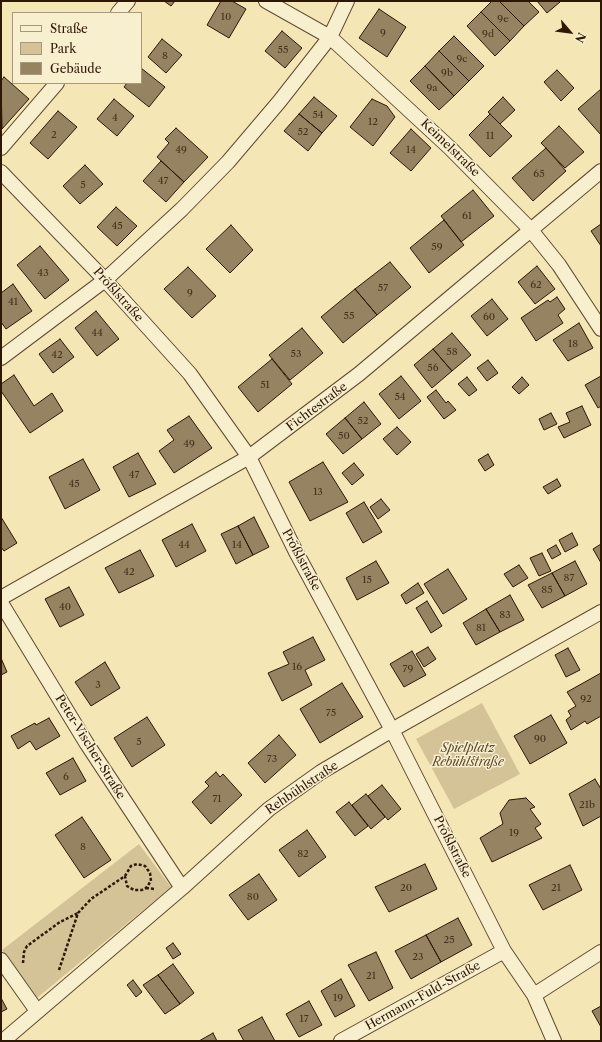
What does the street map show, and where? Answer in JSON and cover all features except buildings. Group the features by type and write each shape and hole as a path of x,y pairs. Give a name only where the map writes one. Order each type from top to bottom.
{"street":[{"path":"119,12 128,1"},
{"name":"Keimelstraße","path":"266,1 330,38 450,148 530,230 559,265 601,330"},
{"path":"1,358 105,280 182,209 228,162 279,102 330,38 347,1"},
{"path":"1,148 56,84"},
{"name":"Fichtestraße","path":"1,598 249,458 359,374 601,171"},
{"name":"Prößlstraße","path":"1,172 105,280 190,374 249,458 296,552 392,730 504,951 534,995 554,1041"},
{"name":"Peter-Vischer-Straße","path":"1,603 87,744 182,888"},
{"name":"Rehbühlstraße","path":"3,1041 182,888 269,809 321,772 392,730 601,612"},
{"name":"Hermann-Fuld-Straße","path":"341,1041 504,951"},
{"path":"534,995 601,952"},
{"path":"1,960 37,1011"}],"path":[{"path":"26,968 23,962 24,952 27,946 60,922 78,913 91,899 125,876 130,866 137,864 145,866 150,873 151,881 146,888 142,890 134,890 128,886 125,876"},
{"path":"59,970 78,913"}],"green space":[{"name":"Spielplatz Rebühlstraße","path":"482,703 520,774 454,809 416,739"},
{"path":"139,844 171,887 37,998 2,950"}]}
